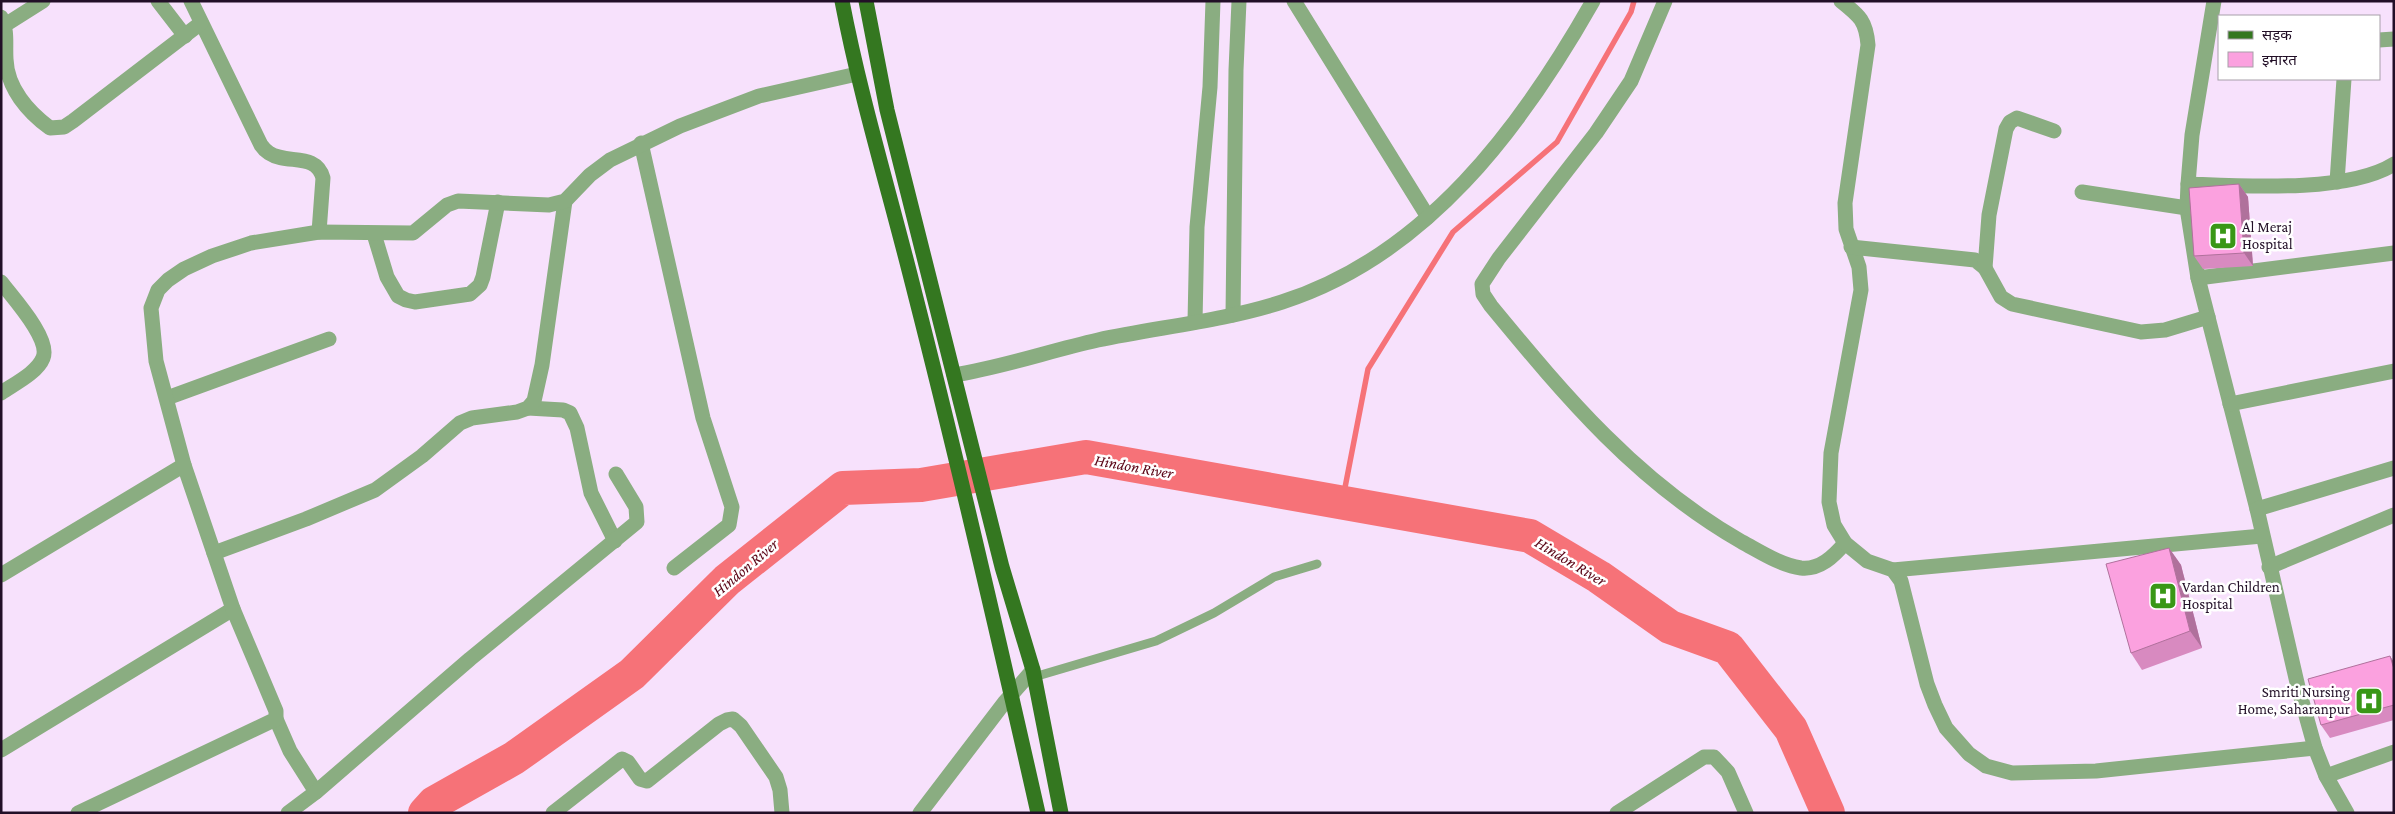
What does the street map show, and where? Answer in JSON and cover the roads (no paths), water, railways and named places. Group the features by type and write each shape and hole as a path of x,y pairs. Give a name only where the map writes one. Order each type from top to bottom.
{"main road":[{"path":"842,1 857,74 937,385 1038,813"},
{"path":"866,1 894,139 1002,566 1034,674 1061,813"},
{"path":"877,146 894,139"},
{"path":"1023,748 1048,745"}],"street":[{"path":"44,1 3,21 7,74 14,90 39,120 50,128 64,127 201,23"},
{"path":"158,1 185,36"},
{"path":"191,1 261,145 270,154 310,162 321,170 323,178 319,232"},
{"path":"1213,1 1210,88 1197,227 1213,319"},
{"path":"1213,319 1236,70 1239,1"},
{"path":"1294,1 1428,217"},
{"path":"954,379 1097,340 1213,319 1282,302 1340,279 1409,235 1469,178 1506,135 1538,89 1593,1"},
{"path":"1665,1 1631,81 1596,133 1499,258 1482,284 1483,294 1560,389 1614,447 1645,474 1722,530 1785,564 1802,568 1819,565 1834,556 1845,543"},
{"path":"1841,1 1859,15 1866,29 1868,46 1845,203 1846,229 1858,267 1861,290 1830,453 1829,502 1834,525 1845,543 1867,561 1893,570 2262,536"},
{"path":"2214,1 2214,34 2192,134 2188,184 2187,208 2198,278 2257,509 2298,688 2315,748 2326,776 2347,813"},
{"path":"2380,40 2394,39"},
{"path":"316,792 290,752 276,719 276,711 233,610 184,466 156,361 151,308 158,290 184,269 212,256 251,243 319,232 413,233 447,205 458,201 549,206 566,201 590,175 610,160 641,144 723,108 758,96 857,74"},
{"path":"2337,182 2344,80"},
{"path":"1985,268 1989,216 2006,129 2010,122 2017,118 2054,131"},
{"path":"641,144 703,418 732,507 729,525 674,568"},
{"path":"2188,184 2262,187 2337,182 2355,178 2394,164"},
{"path":"2082,192 2187,208"},
{"path":"528,408 534,401 542,366 566,201"},
{"path":"374,234 390,282 398,296 415,302 470,294 480,285 483,277 498,202"},
{"path":"1851,247 1975,260 1985,268 2001,297 2012,304 2140,332 2165,330 2208,317"},
{"path":"2198,278 2394,253"},
{"path":"1,282 40,334 44,345 43,358 35,369 1,393"},
{"path":"167,398 329,339"},
{"path":"2230,404 2394,371"},
{"path":"214,553 358,499 375,490 422,456 460,423 472,418 517,412 528,408 563,410 570,413 577,428 591,493 615,541"},
{"path":"4,568 184,466"},
{"path":"2257,509 2394,468"},
{"path":"288,813 316,792 470,659 637,522 638,514 636,507 616,474"},
{"path":"2269,567 2394,515"},
{"path":"1893,570 1901,581 1927,684 1935,705 1946,728 1969,754 1986,766 2012,773 2096,771 2315,748"},
{"path":"1,750 233,610"},
{"path":"920,813 1011,695 1034,674"},
{"path":"2298,688 2317,682"},
{"path":"78,813 276,719"},
{"path":"553,813 617,761 625,760 640,779 647,781 719,724 734,719 741,726 776,777 780,790 782,813"},
{"path":"2326,776 2394,752"},
{"path":"1617,813 1704,757 1714,757 1728,772 1746,813"}],"lane":[{"path":"1034,674 1156,641 1214,613 1254,587 1274,577 1317,564"}],"waterway":[{"path":"1342,503 1368,369 1453,232 1557,142 1631,12 1634,1"},
{"name":"Hindon River","path":"425,813 434,803 514,758 632,674 727,580 843,488 921,485 1086,457 1530,536 1599,577 1670,627 1728,648 1791,729 1828,813"}],"place":[{"name":"Al Meraj Hospital","path":"2223,236"},
{"name":"Vardan Children Hospital","path":"2163,596"},
{"name":"Smriti Nursing Home, Saharanpur","path":"2369,701"}]}
